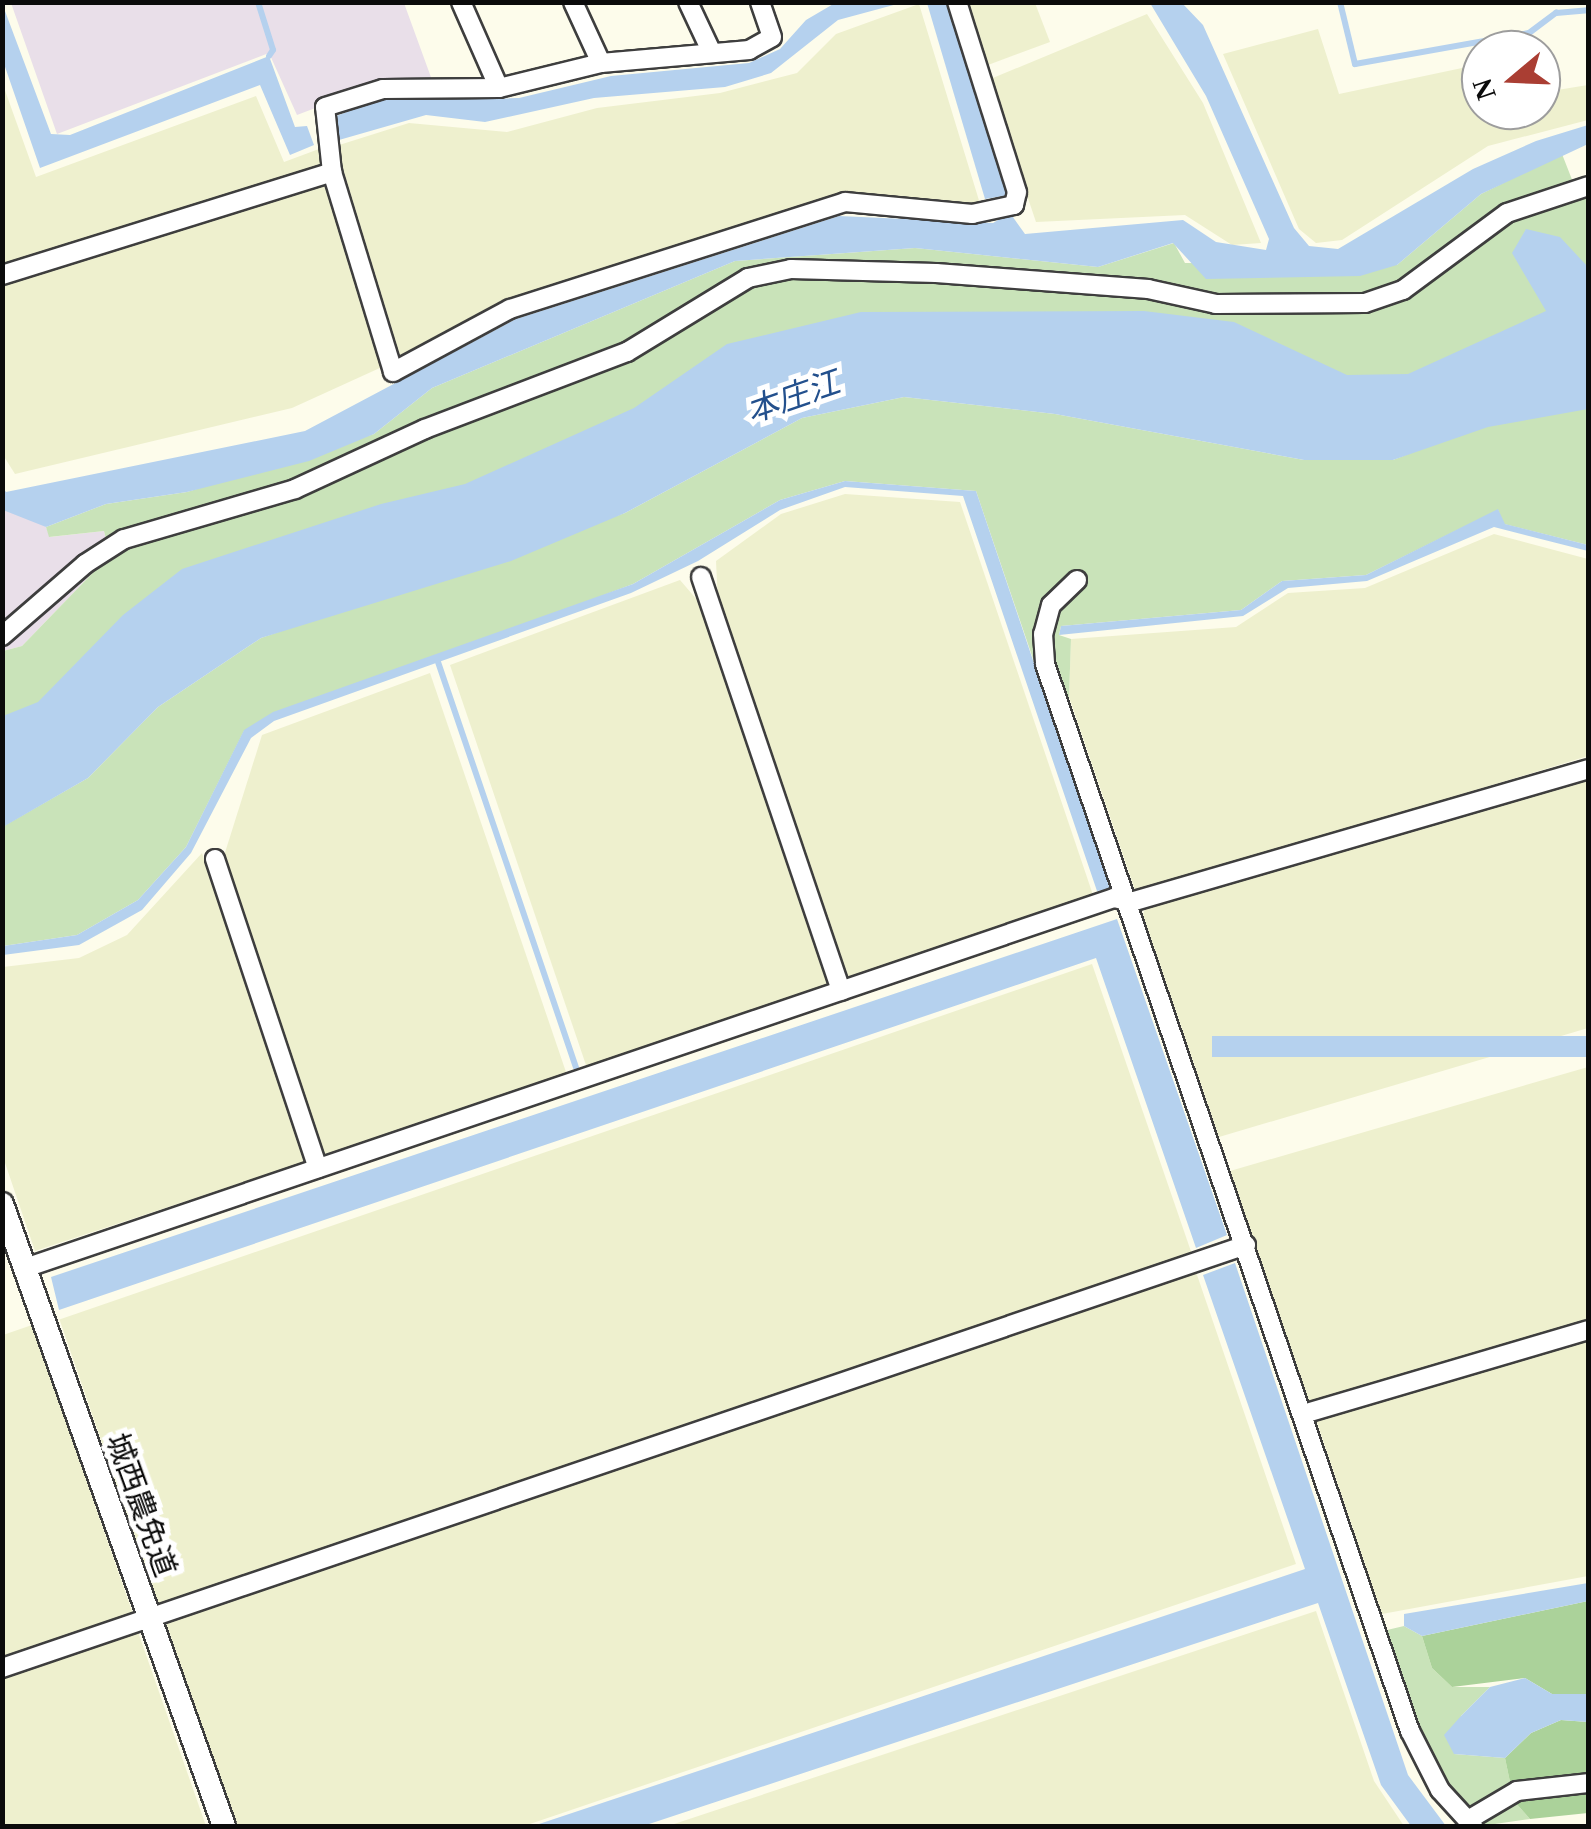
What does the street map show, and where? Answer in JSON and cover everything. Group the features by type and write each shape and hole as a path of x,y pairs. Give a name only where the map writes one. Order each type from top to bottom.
{"street":[{"path":"461,2 499,88"},
{"path":"573,2 601,63"},
{"path":"688,2 712,54"},
{"path":"760,2 773,28 767,42 712,54 601,63 499,88 383,89 325,107 332,172 393,372 510,308 845,202 972,214 1014,205 1016,192 957,2"},
{"path":"2,275 332,172"},
{"path":"2,636 85,564 124,539 295,489 425,429 627,352 748,278 792,269 936,274 1148,289 1216,304 1365,303 1403,290 1507,213 1588,186"},
{"path":"700,577 841,991"},
{"path":"1077,580 1051,604 1042,634 1045,664 1131,902 1416,1746 1440,1790 1470,1823 1517,1792 1588,1784"},
{"path":"25,1268 1114,898 1131,902 1588,769"},
{"path":"215,859 318,1168"},
{"name":"城西農免道","path":"2,1204 10,1242 25,1268 224,1826"},
{"path":"2,1668 1246,1245"},
{"path":"1304,1414 1588,1330"}],"shaded area":[{"path":"11,3 404,3 432,80 386,81 297,115 269,53 57,134"},
{"path":"2,495 46,527 50,537 104,531 110,555 22,646 3,651"}],"green space":[{"path":"967,3 1035,3 1050,42 988,65"},
{"path":"919,4 981,207 844,196 512,299 401,359 336,146 409,123 507,132 597,108 720,93 797,73 836,34"},
{"path":"1147,14 1203,103 1261,243 1232,245 1185,215 1036,222 988,80"},
{"path":"1318,29 1339,94 1461,68 1461,130 1550,130 1488,146 1342,240 1316,243 1299,229 1223,54"},
{"path":"2,82 36,177 256,96 284,162 319,149 323,168 3,265"},
{"path":"1588,85 1588,120 1561,127 1561,89"},
{"path":"1562,154 1578,195 1588,194 1588,286 1526,230 1513,253 1571,305 1408,393 941,340 3,748 3,651 22,646 110,555 104,531 49,537 46,527 106,504 187,492 374,434 432,388 735,261 915,248 1098,267 1174,243 1185,263 1397,265 1481,194"},
{"path":"328,183 382,367 292,408 15,474 3,455 3,284"},
{"path":"1588,383 1588,545 1504,524 1498,510 1366,575 1282,581 1241,610 1061,626 1059,635 1071,639 1069,697 1049,706 976,491 845,481 780,500 633,584 244,731 186,847 138,900 77,935 3,946 2,827 88,778 158,707 261,638 625,513 802,418 904,397 1055,414 1304,460 1393,460"},
{"path":"845,494 960,502 1093,895 846,979 718,602 716,561 781,514"},
{"path":"1494,534 1588,559 1588,756 1136,893 1069,697 1071,639 1236,627 1288,593 1365,588"},
{"path":"680,580 698,601 829,985 587,1068 450,665"},
{"path":"430,673 567,1075 324,1158 223,859 262,735"},
{"path":"1588,775 1588,1028 1219,1137 1143,915 1147,903"},
{"path":"202,853 304,1162 35,1251 3,1157 3,967 79,958 127,935"},
{"path":"1092,964 1192,1253 159,1609 59,1320"},
{"path":"1588,1067 1588,1320 1309,1402 1230,1171"},
{"path":"1196,1272 1296,1564 524,1826 237,1826 166,1623"},
{"path":"32,1325 133,1614 3,1659 3,1335"},
{"path":"1588,1338 1588,1576 1382,1614 1315,1417"},
{"path":"1588,1601 1588,1694 1552,1694 1525,1678 1452,1687 1432,1668 1422,1636"},
{"path":"1316,1611 1374,1781 1404,1826 668,1826"},
{"path":"1404,1626 1422,1636 1432,1668 1452,1687 1490,1687 1461,1716 1454,1754 1505,1758 1514,1801 1530,1819 1481,1826 1428,1754 1387,1630"},
{"path":"138,1632 206,1826 3,1826 3,1678"},
{"path":"1561,1720 1588,1722 1588,1813 1530,1819 1514,1801 1505,1758 1531,1733"}],"water":[{"path":"2,3 51,134 70,135 269,56 295,127 307,126 314,145 290,155 260,85 40,168 3,61"},
{"path":"835,3 901,3 838,20 771,73 725,87 594,98 485,122 426,115 339,140 331,118 378,100 519,98 611,76 749,63 780,49 806,20"},
{"path":"927,3 950,3 1010,195 985,199"},
{"path":"1150,3 1182,3 1203,25 1294,228 1309,246 1338,249 1473,169 1536,141 1588,125 1588,144 1481,194 1397,265 1360,276 1206,279 1173,243 1098,267 915,248 735,261 432,388 374,434 309,461 187,492 106,504 46,527 3,510 3,488 6,492 305,431 516,319 839,216 993,223 1010,213 1025,234 1183,220 1216,242 1266,250 1269,239 1206,96"},
{"name":"本庄江","path":"1526,229 1560,237 1588,267 1588,409 1488,427 1393,460 1304,460 1055,414 904,397 802,418 625,513 511,561 261,638 158,707 88,778 3,827 3,716 38,702 123,615 182,569 381,504 465,484 634,408 727,344 861,312 1144,311 1234,322 1347,375 1408,374 1546,311 1512,253"},
{"path":"845,481 976,491 1110,889 1097,891 963,496 845,487 780,510 698,561 631,593 274,721 251,738 191,853 142,910 79,945 3,955 3,946 77,935 138,900 186,847 244,730 273,712 633,584 780,500"},
{"path":"1498,509 1505,524 1588,545 1588,551 1494,527 1367,581 1288,588 1243,616 1059,635 1061,626 1241,610 1282,581 1366,575"},
{"path":"1117,919 1227,1235 1196,1248 1096,958 59,1310 51,1277"},
{"path":"1212,1036 1588,1036 1588,1057 1212,1057"},
{"path":"1235,1263 1408,1775 1446,1826 1411,1826 1381,1785 1318,1603 643,1826 533,1826 1305,1569 1203,1275"},
{"path":"1588,1583 1588,1601 1422,1636 1404,1626 1404,1614"},
{"path":"1525,1678 1552,1694 1588,1694 1588,1722 1561,1720 1531,1733 1505,1758 1454,1754 1444,1735 1461,1716 1490,1687"}],"waterway":[{"path":"258,2 273,50 269,56"},
{"path":"1340,2 1355,64 1529,33 1556,13 1588,10"},
{"path":"438,662 576,1067"}]}
